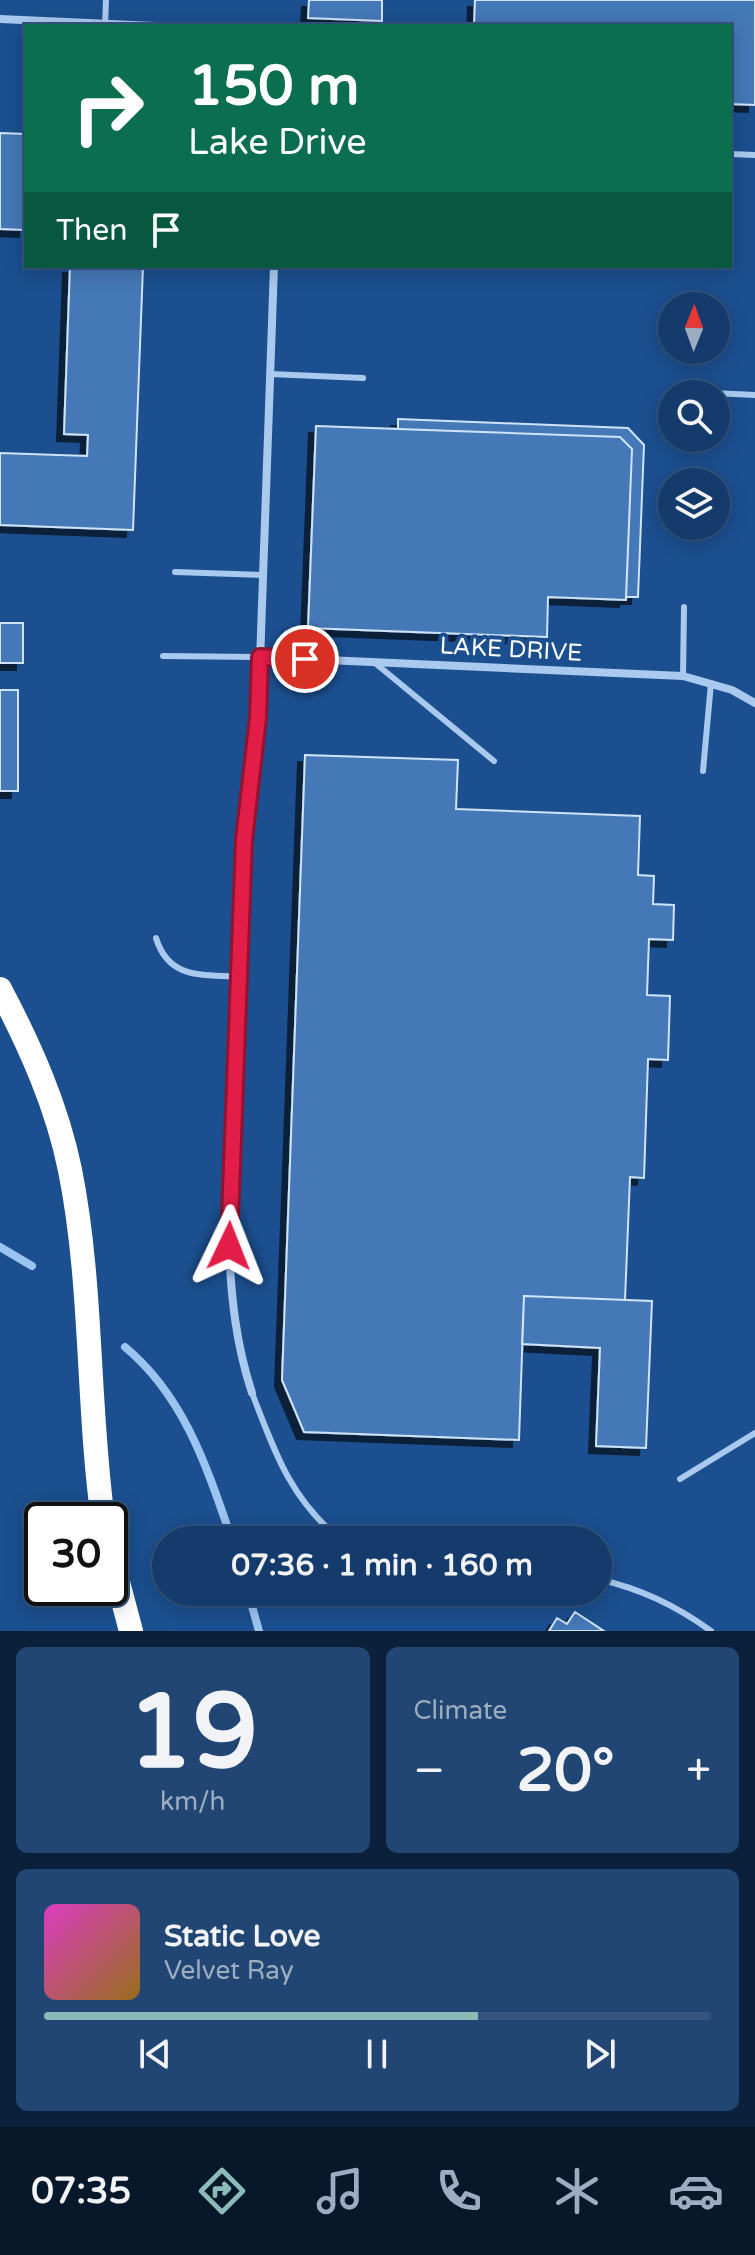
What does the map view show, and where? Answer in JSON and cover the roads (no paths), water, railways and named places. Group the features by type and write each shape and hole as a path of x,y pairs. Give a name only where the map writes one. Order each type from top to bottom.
{"highway":[{"path":"0,989 24,1034 54,1107 70,1170 80,1244 101,1502"},
{"path":"124,1606 131,1631"}],"street":[{"path":"0,19 88,24"},
{"path":"252,1393 239,1352 231,1303 229,1246 244,840 258,718 274,268"},
{"name":"LAKE DRIVE","path":"260,657 683,676 711,683 755,703"}],"lane":[{"path":"105,24 106,0"},
{"path":"732,154 755,155"},
{"path":"270,374 363,378"},
{"path":"730,394 755,395"},
{"path":"175,572 263,575"},
{"path":"683,676 684,607"},
{"path":"163,656 260,657"},
{"path":"375,663 494,761"},
{"path":"703,771 711,683"},
{"path":"156,938 170,965 184,972 239,977"},
{"path":"252,1393 282,1467 301,1501 324,1526"},
{"path":"680,1479 755,1433"},
{"path":"612,1582 633,1587 675,1606 711,1631"}],"waterway":[{"path":"0,1247 32,1266"},
{"path":"125,1347 164,1388 179,1411 203,1460 227,1526"},
{"path":"252,1606 259,1631"}]}
